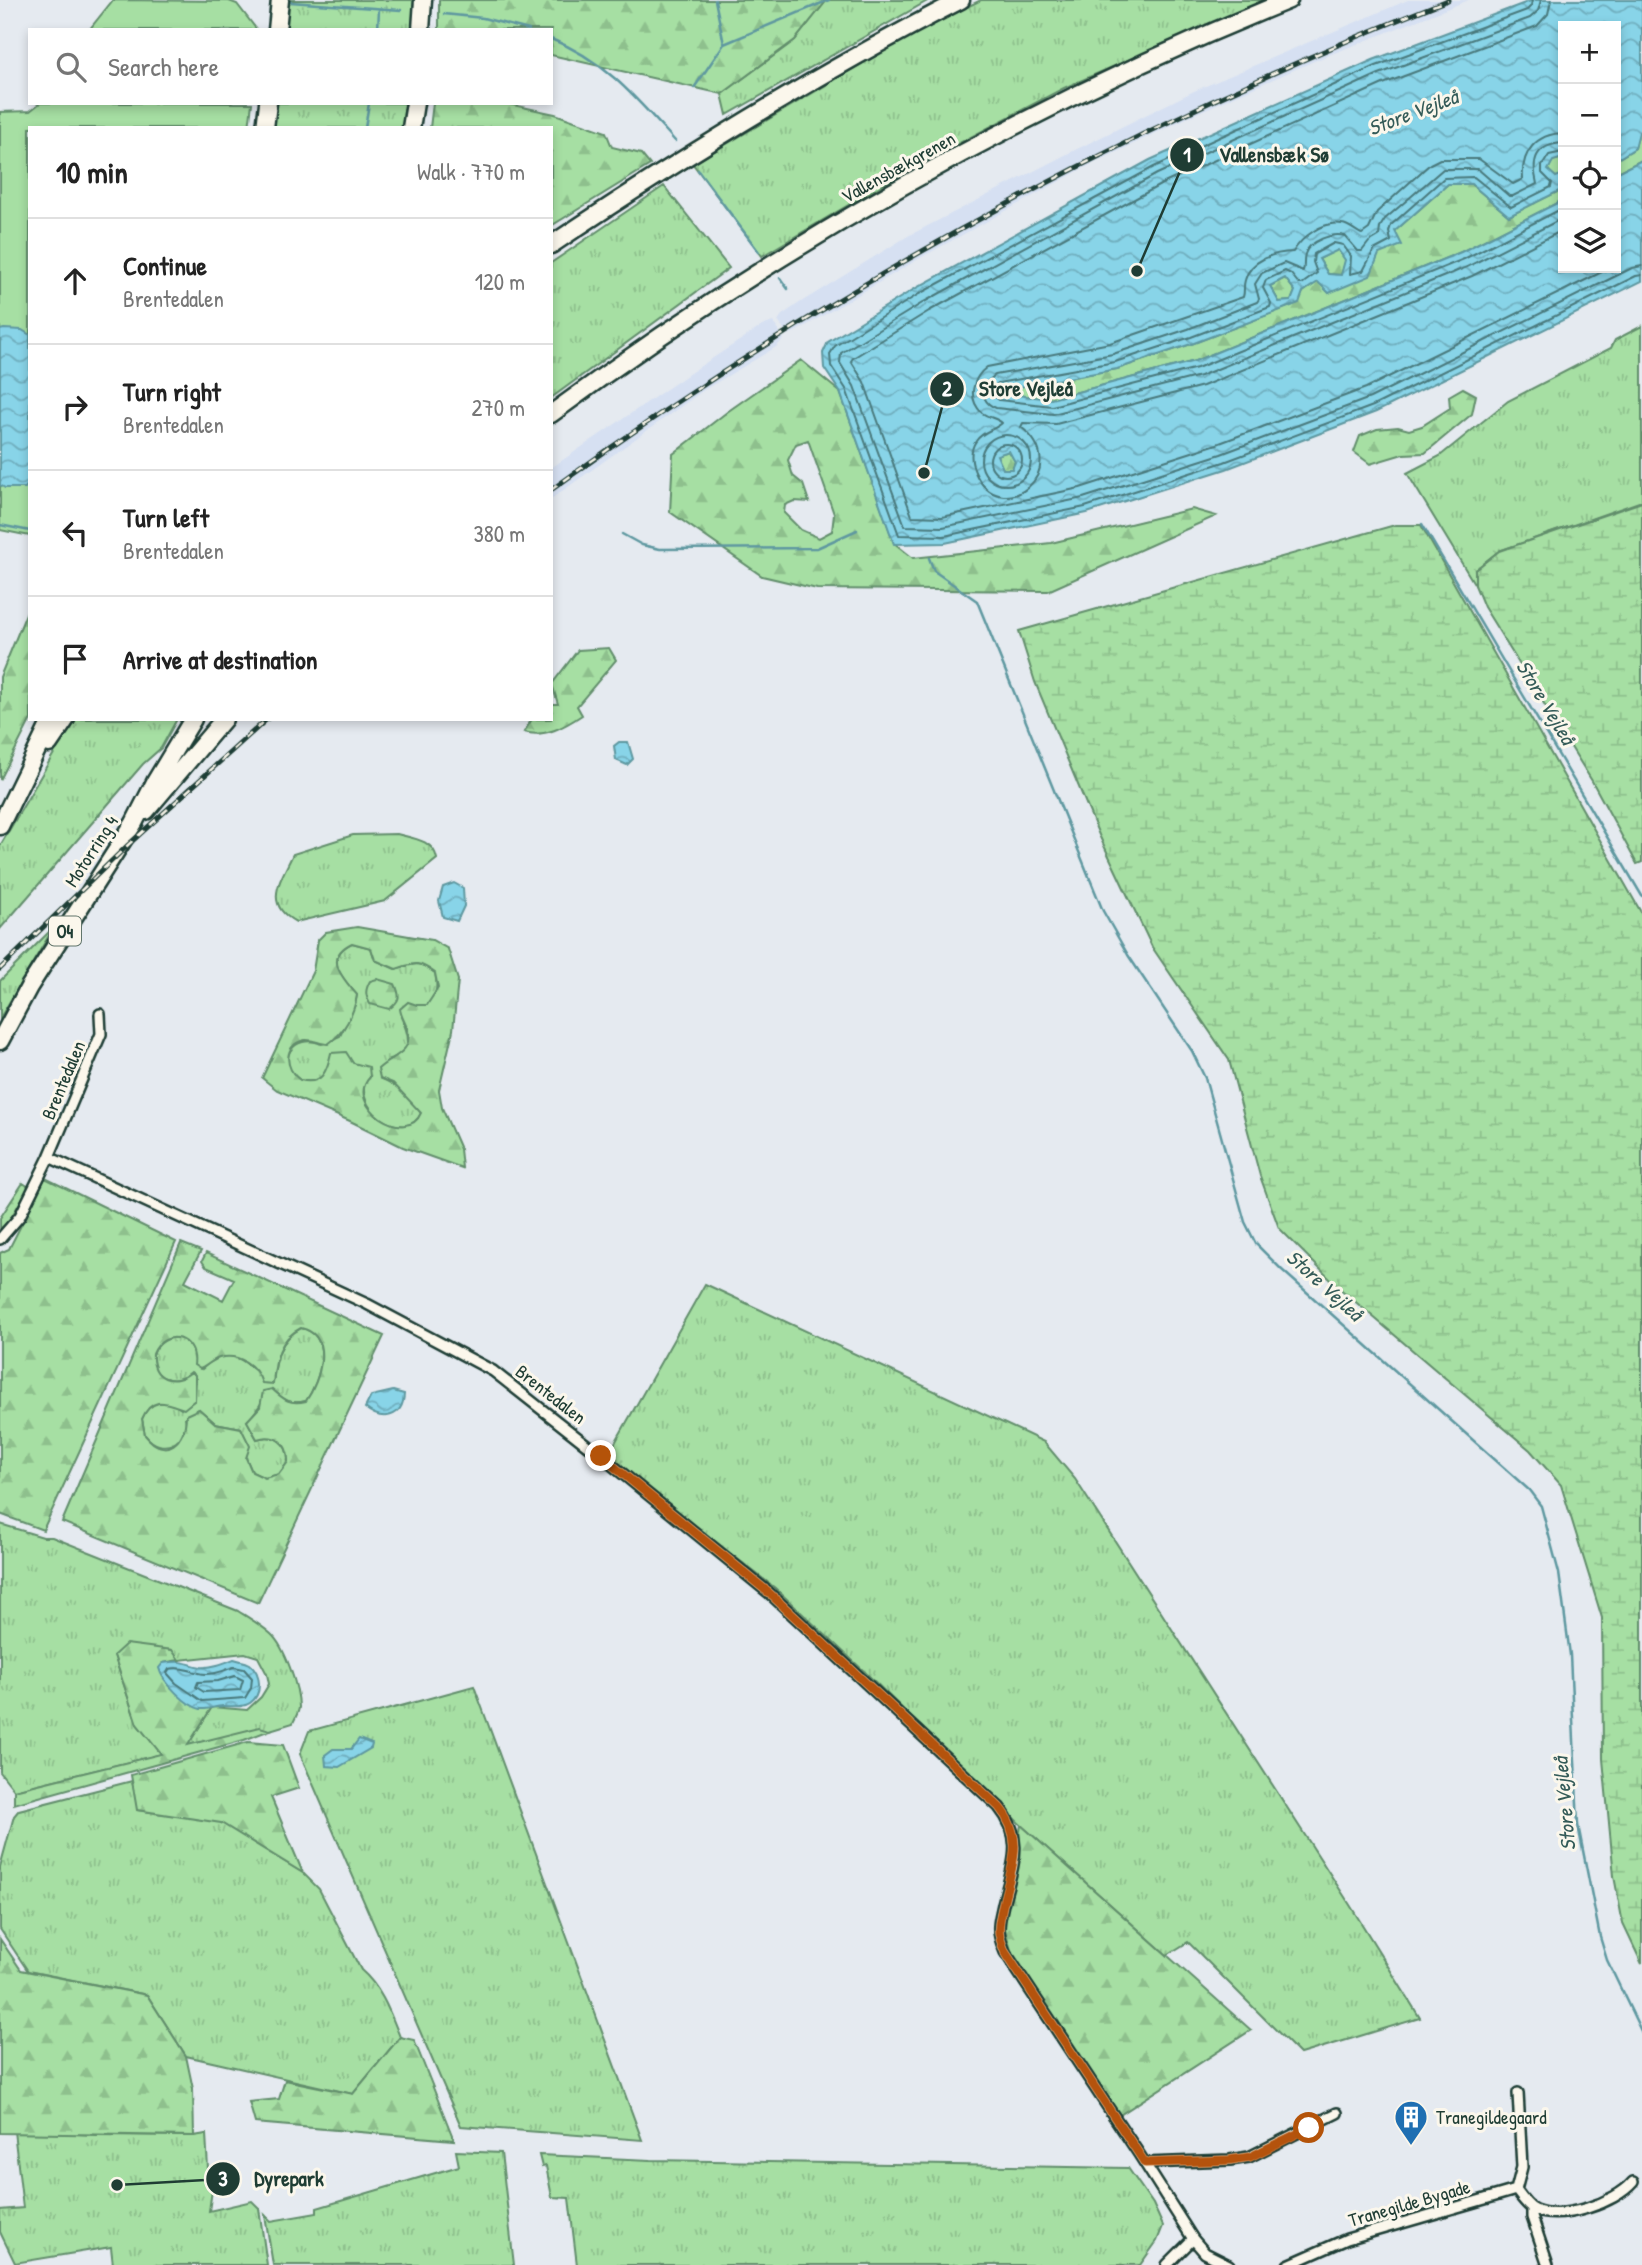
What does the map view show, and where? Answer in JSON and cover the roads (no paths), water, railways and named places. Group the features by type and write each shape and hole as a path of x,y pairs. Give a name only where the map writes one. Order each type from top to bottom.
{"highway":[{"path":"277,28 280,0"},
{"path":"421,28 423,0"},
{"path":"553,244 754,115 961,0"},
{"name":"Vallensbækgrenen","path":"553,413 705,307 924,175 1100,84 1289,0"},
{"path":"265,126 268,105"},
{"path":"411,126 415,105"},
{"path":"0,825 51,721"},
{"path":"22,784 65,721"},
{"name":"Motorring 4","path":"0,1041 29,987 134,823 192,721"},
{"path":"134,823 168,788 222,721"}],"street":[{"name":"Brentedalen","path":"0,1239 20,1216 50,1157 101,1034 100,1014"},
{"name":"Brentedalen","path":"50,1157 367,1304 493,1371 778,1602 999,1807 1011,1821 1015,1837 1015,1850 1000,1919 999,1935 1005,1952 1145,2163 1192,2239"},
{"path":"1518,2093 1522,2167 1516,2190 1532,2210 1548,2265"},
{"path":"1145,2163 1250,2157 1337,2113"},
{"path":"1532,2210 1561,2214 1607,2202 1633,2182"},
{"name":"Tranegilde Bygade","path":"1288,2265 1347,2239 1516,2190"},
{"path":"1167,2265 1192,2239 1205,2253 1229,2265"},
{"path":"1314,2255 1318,2265"}],"water":[{"path":"1533,0 1642,0 1642,130 1635,148 1621,157 1621,21 1558,21 1558,160 1553,161 1548,170 1558,176 1558,192 1509,216 1471,184 1448,184 1395,231 1402,245 1379,254 1370,276 1329,293 1318,282 1303,292 1299,303 1117,369 992,392 1051,399 1195,361 1461,252 1558,203 1558,273 1621,273 1621,170 1642,160 1642,281 1376,412 1226,469 1087,513 945,543 894,544 840,392 824,368 823,353 828,342 916,288 1150,160 1373,60","holes":["1338,250 1345,260 1341,275 1328,274 1319,259","1285,278 1295,291 1291,301 1279,302 1270,286","1009,451 1015,462 1012,469 1003,469 997,455"]},
{"path":"0,330 22,330 28,334 28,484 25,488 5,488 0,485"},
{"path":"619,742 628,742 633,759 627,765 616,760 614,746"},
{"path":"454,883 463,888 464,906 457,921 443,917 439,901 443,887"},
{"path":"393,1391 404,1394 403,1402 396,1413 378,1415 365,1408 371,1396"},
{"path":"234,1659 250,1664 258,1678 257,1694 244,1706 203,1709 195,1707 176,1693 159,1668 163,1663 175,1662 209,1667"},
{"path":"359,1739 372,1744 371,1748 339,1767 326,1766 325,1755 333,1749 351,1749"}],"waterway":[{"path":"694,88 724,44 715,0"},
{"path":"724,44 829,0"},
{"path":"290,2 401,10"},
{"path":"378,28 379,9"},
{"path":"444,14 483,18 521,28"},
{"path":"553,40 604,69 675,141"},
{"path":"365,126 369,105"},
{"path":"698,170 759,252"},
{"path":"780,278 788,289"},
{"name":"Store Vejleå","path":"1422,524 1642,896"},
{"path":"0,525 28,531"},
{"path":"622,534 642,545 660,549 817,548 857,530"},
{"name":"Store Vejleå","path":"929,558 934,571 977,601 1103,911 1128,955 1192,1051 1205,1078 1245,1222 1256,1244 1529,1490 1541,1506 1559,1573 1570,1655 1578,1825 1607,1960 1642,2033"}],"railway":[{"path":"553,489 656,416 764,346 984,216 1212,101 1448,0"},
{"path":"0,969 128,845 265,721"}],"place":[{"name":"Vallensbæk Sø","path":"1137,271"},
{"name":"Store Vejleå","path":"924,473"},
{"name":"Tranegildegaard","path":"1411,2147"},
{"name":"Dyrepark","path":"117,2185"}]}
